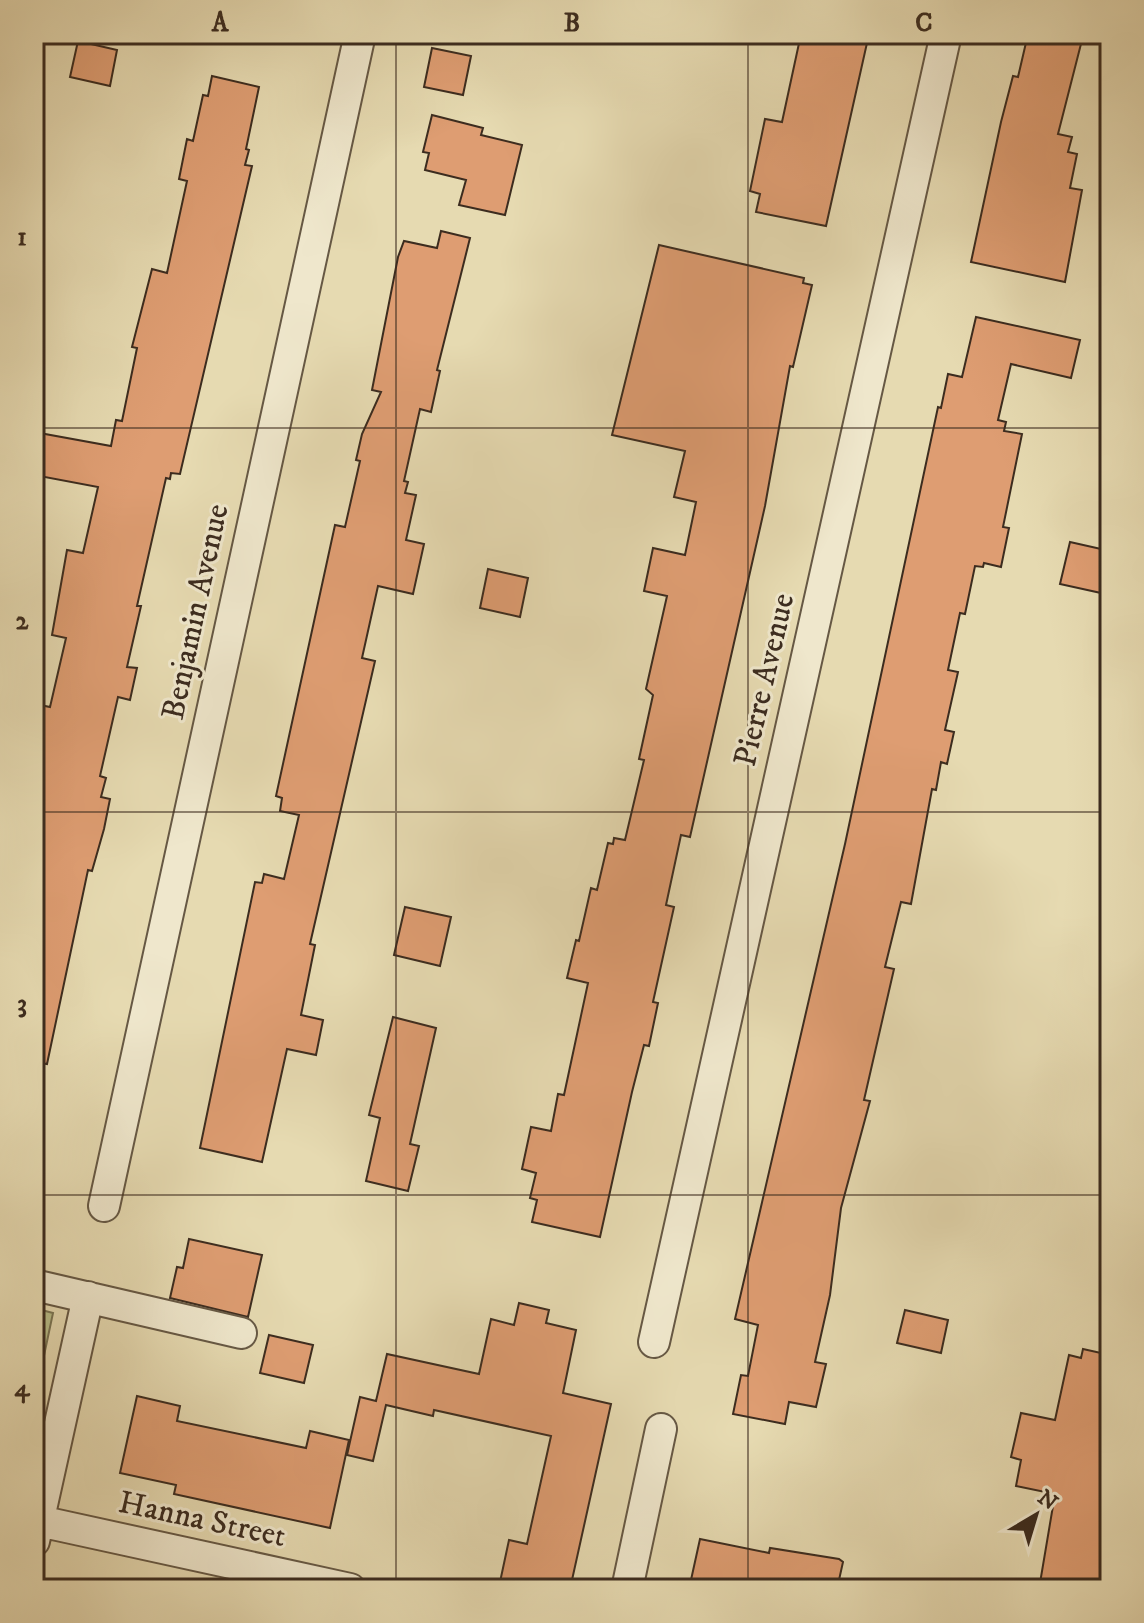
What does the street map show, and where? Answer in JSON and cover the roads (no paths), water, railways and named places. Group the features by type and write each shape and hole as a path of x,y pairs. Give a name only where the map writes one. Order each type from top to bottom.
{"street":[{"name":"Benjamin Avenue","path":"104,1206 360,34"},
{"name":"Pierre Avenue","path":"654,1342 946,34"},
{"path":"34,1285 241,1333"},
{"path":"36,1531 88,1297"},
{"path":"627,1589 661,1429"},
{"name":"Hanna Street","path":"36,1531 350,1589"}]}
